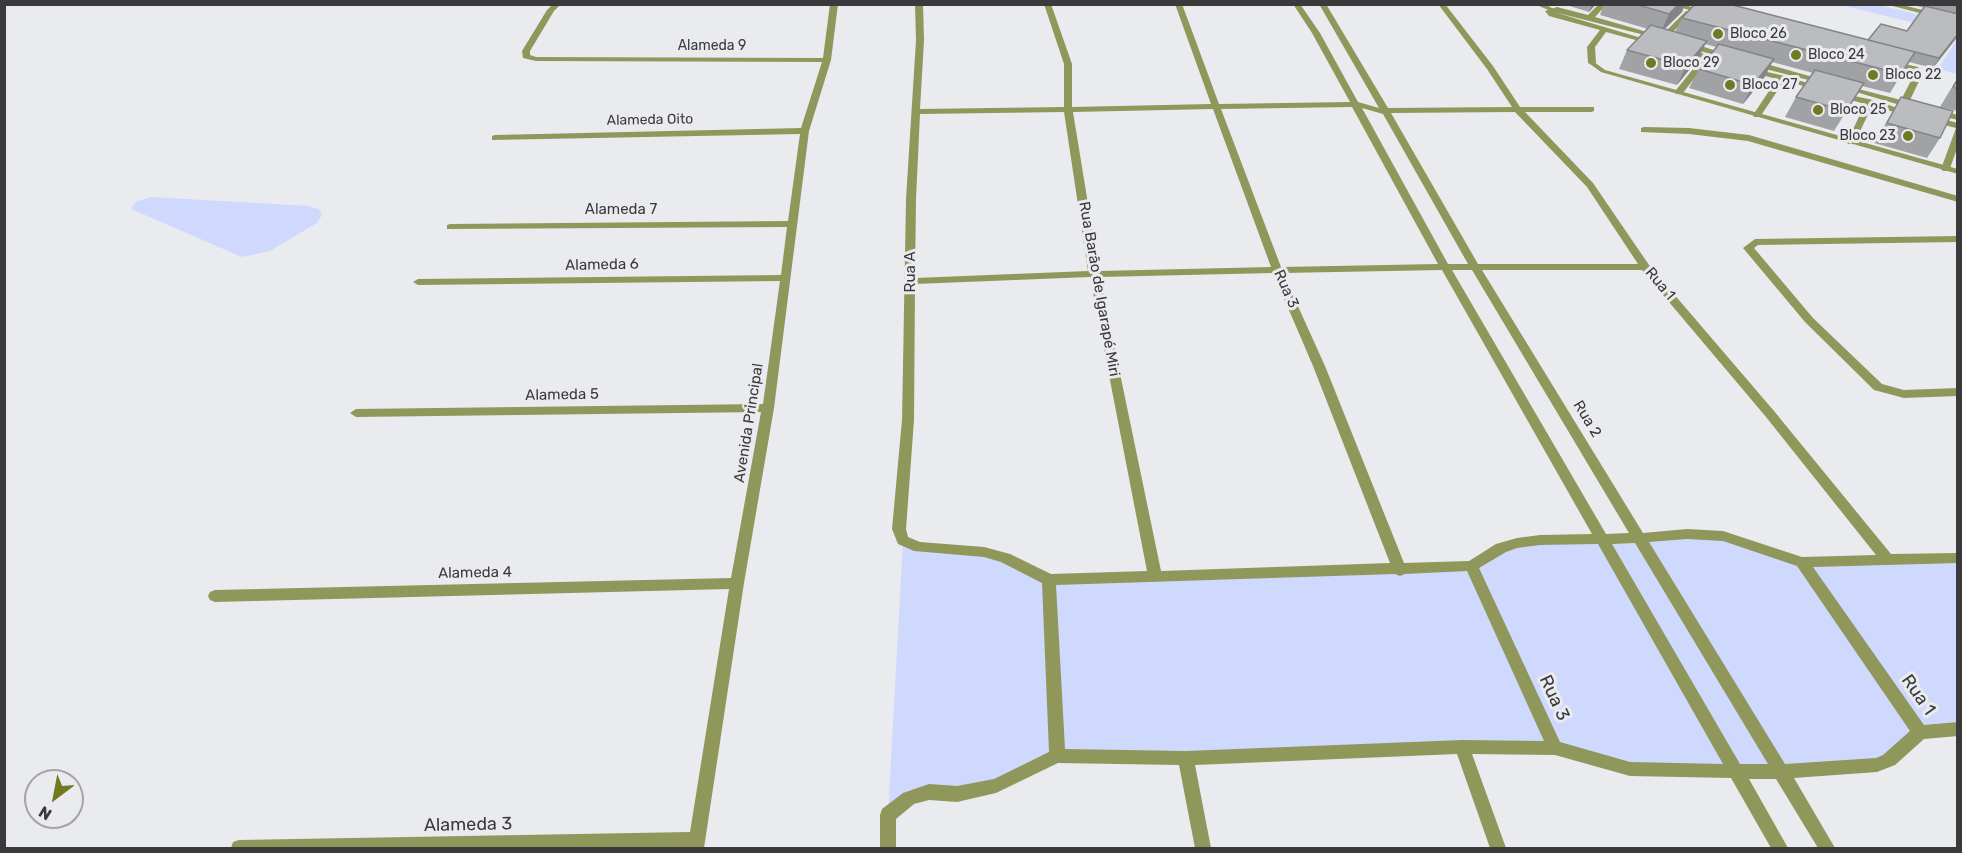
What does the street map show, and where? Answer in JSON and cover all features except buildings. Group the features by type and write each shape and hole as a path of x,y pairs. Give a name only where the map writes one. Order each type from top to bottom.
{"street":[{"name":"Alameda 9","path":"558,4 551,10 526,51 526,56 536,59 827,60"},
{"name":"Avenida Principal","path":"697,844 737,583 768,408 805,131 827,60 834,24 834,4"},
{"name":"Rua A","path":"919,4 911,199 908,420 899,529 903,540 919,547 984,552 1005,558 1048,580"},
{"name":"Rua Barão de Igarapé Miri","path":"1047,4 1068,64 1068,108 1094,274 1155,575"},
{"name":"Rua 3","path":"1178,4 1278,272 1319,366 1400,571"},
{"path":"1296,4 1316,33 1445,267 1780,849"},
{"name":"Rua 2","path":"1322,4 1475,267 1827,849"},
{"name":"Rua 1","path":"1441,4 1517,109 1590,184 1645,267 1770,414 1887,559"},
{"path":"1590,18 1604,4"},
{"path":"1672,4 1713,15"},
{"path":"1888,4 1958,21"},
{"path":"1590,18 1551,9 1548,11 1550,14 1604,29 1620,30 1664,38 1731,60 1707,57 1620,30 1590,18"},
{"path":"1664,38 1692,10"},
{"path":"1592,63 1591,47 1604,29"},
{"path":"1679,92 1707,57"},
{"path":"1879,59 1918,70 1904,103"},
{"path":"1914,114 1782,78 1742,63 1958,118"},
{"path":"1757,115 1782,78"},
{"path":"1851,142 1870,102"},
{"path":"916,112 1356,104 1383,111 1591,109"},
{"path":"1925,117 1958,128 1946,169"},
{"path":"1644,130 1741,136 1958,199"},
{"name":"Alameda Oito","path":"495,138 805,131"},
{"name":"Alameda 7","path":"450,226 793,224"},
{"path":"1958,239 1755,242 1748,248 1809,320 1878,387 1904,394 1958,392"},
{"path":"911,281 1094,274 1445,267 1645,267"},
{"name":"Alameda 6","path":"418,282 786,278"},
{"name":"Alameda 5","path":"356,413 768,408"},
{"path":"1057,756 1048,580 1155,575 1400,571 1471,566 1517,543 1707,533 1803,562 1958,558"},
{"name":"Rua 1","path":"1803,562 1920,732"},
{"name":"Rua 3","path":"1471,566 1555,748"},
{"name":"Alameda 4","path":"215,596 737,583"},
{"path":"888,849 888,815 909,798 929,792 957,794 996,786 1057,756 1186,758 1462,747 1555,748 1630,769 1781,772 1877,765 1889,760 1920,732 1958,729"},
{"path":"1462,747 1498,849"},
{"path":"1186,758 1203,849"},
{"name":"Alameda 3","path":"239,849 697,844"}],"lane":[{"path":"1537,4 1551,9"},
{"path":"1592,63 1603,70 1958,172"}],"shaded area":[{"path":"1840,5 1878,5 1957,23 1957,33"},
{"path":"1957,39 1957,74 1938,69"},
{"path":"152,197 308,206 319,209 322,215 317,223 270,251 242,257 131,209 137,201"},
{"path":"1707,533 1803,562 1957,558 1957,729 1920,732 1889,760 1652,771 1555,748 1057,756 996,786 929,792 888,815 903,540 984,552 1049,580 1471,566 1517,543"}],"place":[{"name":"Bloco 26","path":"1718,34"},
{"name":"Bloco 24","path":"1796,55"},
{"name":"Bloco 29","path":"1651,63"},
{"name":"Bloco 22","path":"1873,75"},
{"name":"Bloco 27","path":"1730,85"},
{"name":"Bloco 25","path":"1818,110"},
{"name":"Bloco 23","path":"1908,136"}]}
